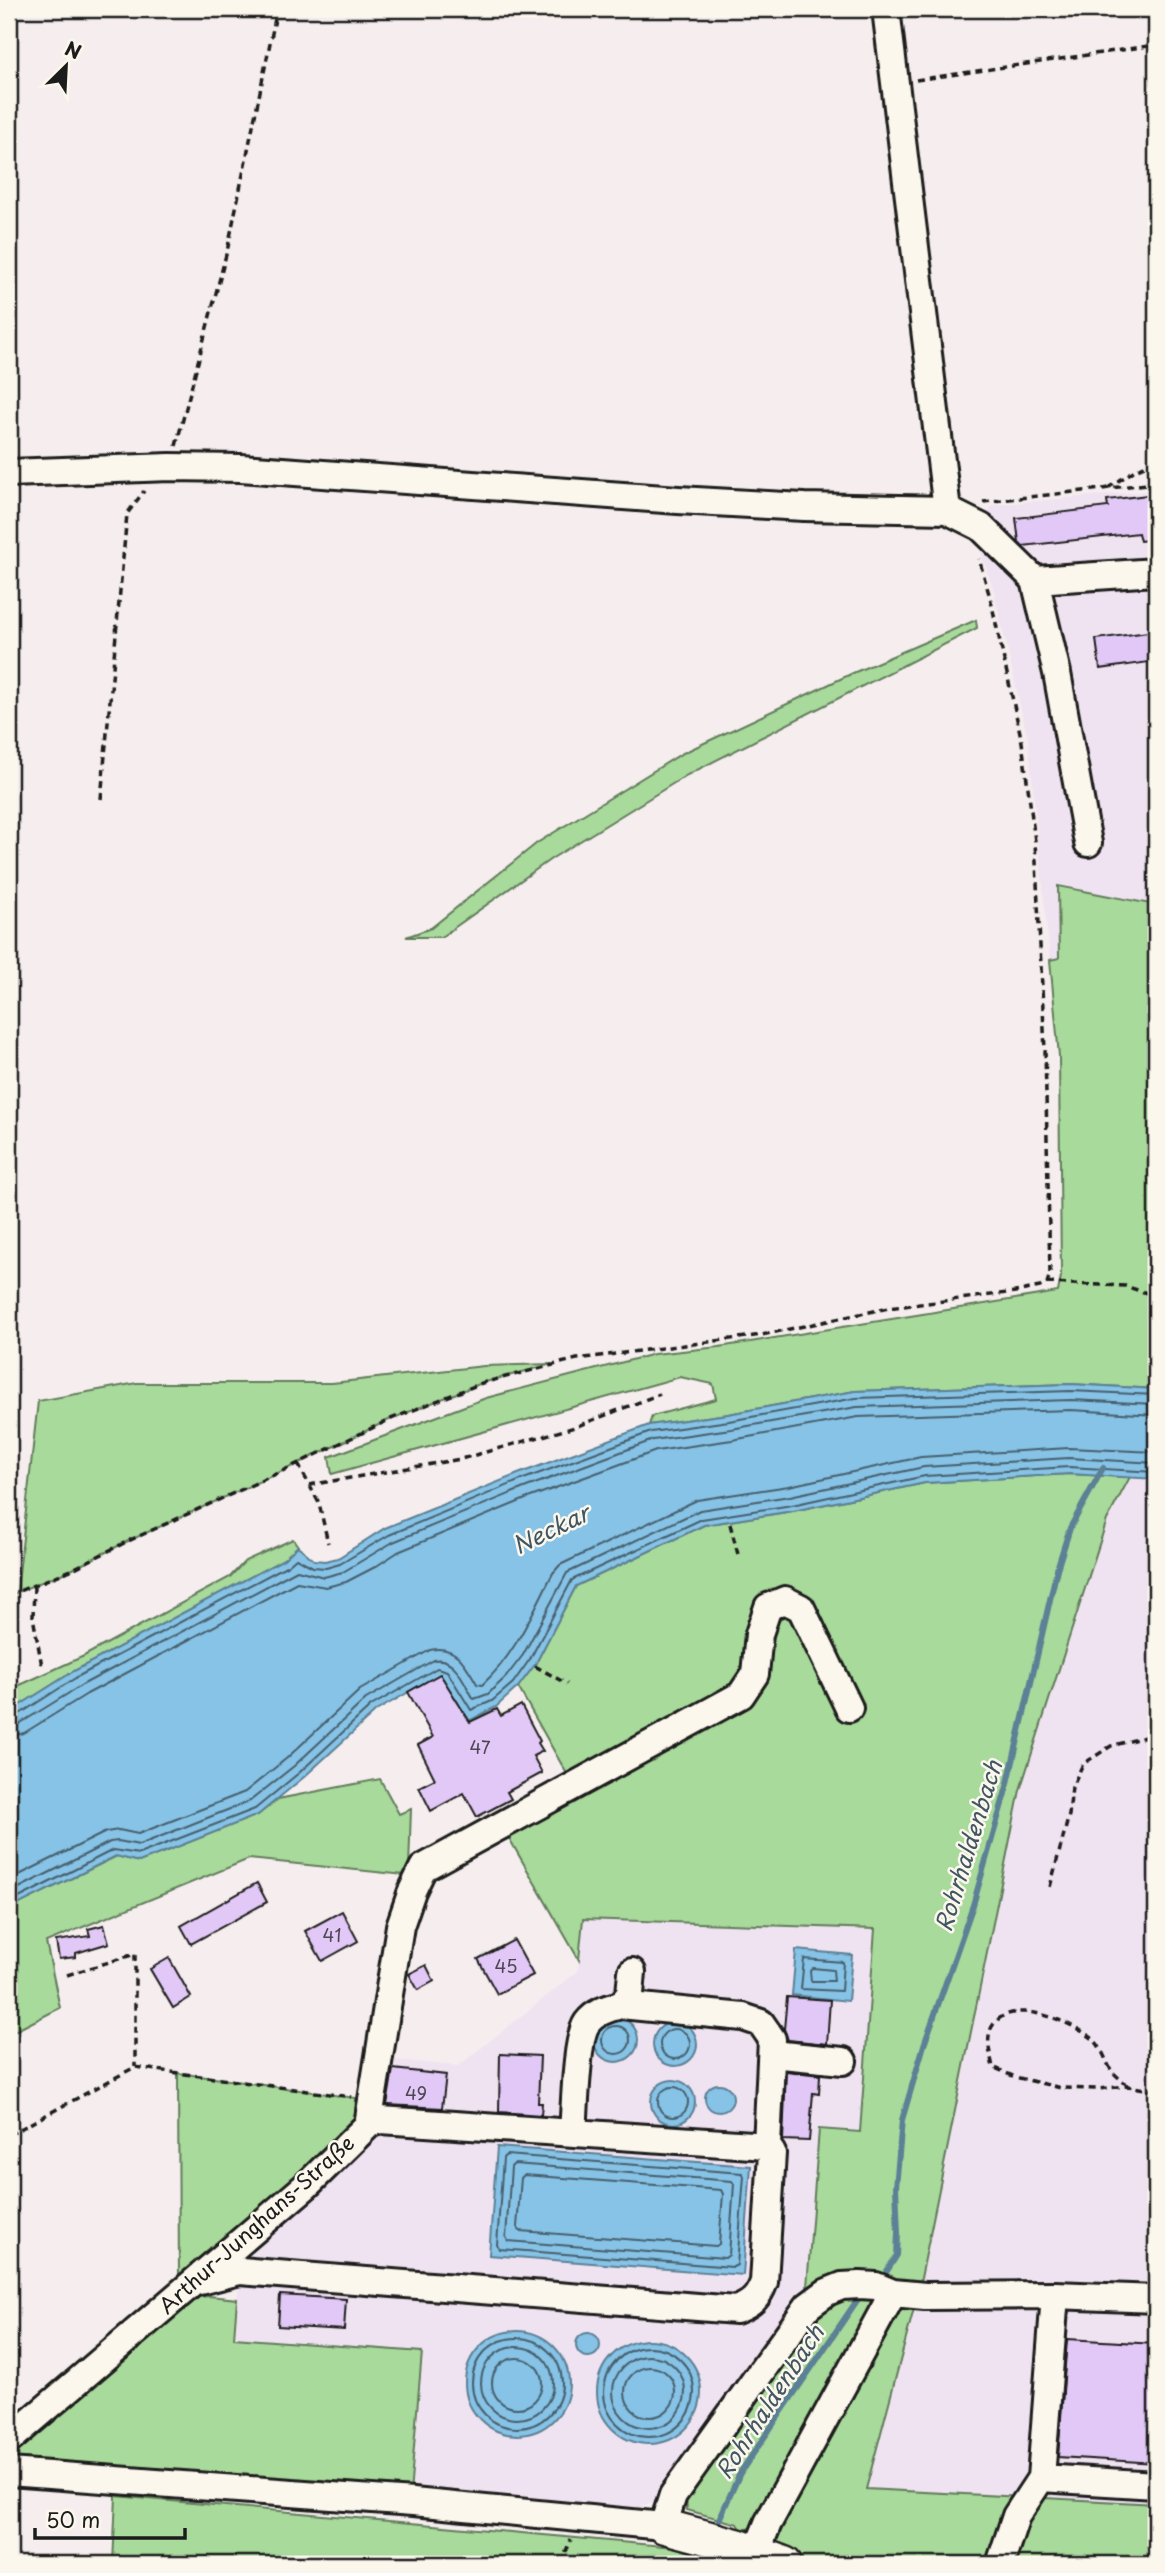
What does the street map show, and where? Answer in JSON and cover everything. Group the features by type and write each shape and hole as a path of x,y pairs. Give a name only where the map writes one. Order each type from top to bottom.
{"main road":[{"path":"674,2529 760,2554"}],"street":[{"path":"887,9 947,510"},
{"path":"9,473 170,467 287,470 719,503 947,510 981,527 1035,580 1057,673 1088,843"},
{"path":"1035,580 1156,572"},
{"path":"195,2282 240,2271 736,2309 748,2306 758,2298 764,2282 772,2152 766,2146 381,2120 371,2112 400,1926 423,1868 741,1695 755,1674 758,1634 768,1607 785,1600 800,1608 849,1708"},
{"path":"621,2005 630,1994 632,1972"},
{"path":"573,2132 581,2043 586,2024 603,2010 621,2005 743,2017 761,2023 772,2039 766,2146"},
{"path":"772,2054 843,2061"},
{"name":"Arthur-Junghans-Straße","path":"9,2440 307,2185 371,2112"},
{"path":"9,2472 413,2502 674,2529 673,2496 808,2306 827,2292 842,2286 876,2286 893,2293 925,2296 1055,2295 1156,2299"},
{"path":"760,2554 768,2523 893,2293"},
{"path":"1000,2564 1016,2516 1041,2478 1055,2295"},
{"path":"1041,2478 1156,2485"}],"path":[{"path":"101,799 127,514 143,492 170,467 228,247 277,9"},
{"path":"895,83 1156,45"},
{"path":"1106,489 1135,470 1156,461"},
{"path":"947,510 1013,497 1156,483"},
{"path":"9,1595 298,1465 391,1419 482,1383 552,1364 621,1352 762,1335 888,1308 1015,1292 1040,1287 1046,1283 1050,1274 1046,1090 1035,841 1022,742 991,601 978,558"},
{"path":"1046,1283 1125,1286 1156,1296"},
{"path":"309,1485 461,1459 575,1427 660,1394"},
{"path":"298,1465 318,1503 328,1543"},
{"path":"730,1524 739,1558"},
{"path":"34,1586 33,1617 42,1666"},
{"path":"536,1666 567,1684"},
{"path":"1050,1887 1069,1815 1072,1787 1083,1764 1111,1746 1156,1734"},
{"path":"67,1975 135,1954 135,2067"},
{"path":"1128,2085 1113,2073 1095,2040 1070,2023 1038,2013 1005,2014 992,2026 988,2046 993,2067 1015,2077 1061,2088 1097,2089 1128,2085 1156,2091"},
{"path":"9,2135 135,2067 371,2112"}],"shaded area":[{"path":"1156,490 1156,927 1127,946 1050,960 1028,740 994,592 975,535 992,505"},
{"path":"1130,1477 1156,1479 1156,2504 866,2490 919,2288 1020,1790 1107,1520"},
{"path":"582,1919 875,1929 860,2133 819,2130 807,2287 773,2329 655,2500 636,2510 410,2494 234,2338 241,2263 378,2133 386,2059 458,2066 578,1971"}],"green space":[{"path":"976,620 977,628 687,775 551,859 441,937 406,937 431,928 537,843 681,754 853,673"},
{"path":"1058,886 1156,905 1156,1389 1071,1384 855,1391 649,1425 652,1416 716,1399 713,1384 680,1377 332,1474 329,1457 486,1398 654,1354 719,1347 1058,1292 1061,1276 1059,1056 1050,960 1059,958"},
{"path":"552,1364 482,1383 391,1419 71,1570 17,1592 38,1401 137,1383 332,1383 484,1366"},
{"path":"1069,1474 1130,1477 1107,1520 1020,1790 919,2288 844,2273 807,2287 819,2129 860,2132 875,1929 583,1919 579,1960 505,1831 576,1790 518,1687 536,1663 576,1586 704,1525 793,1511 925,1483"},
{"path":"293,1539 298,1546 284,1559 74,1671 9,1712 9,1690 84,1656 230,1577 245,1561"},
{"path":"380,1779 399,1814 411,1809 409,1868 405,1875 249,1859 46,1942 60,2008 9,2034 9,1911 117,1856 139,1862 258,1815 278,1799"},
{"path":"178,2073 356,2098 354,2124 303,2179 179,2282"},
{"path":"843,2293 879,2295 751,2528 742,2530 738,2524 687,2510 686,2497 812,2316"},
{"path":"209,2296 237,2299 234,2338 422,2352 410,2494 25,2466 15,2458 12,2449 190,2298"},
{"path":"916,2301 866,2489 1022,2497 995,2564 807,2564 778,2546 777,2529 902,2302"},
{"path":"116,2496 685,2548 751,2564 113,2564"},
{"path":"1045,2498 1156,2504 1156,2564 1010,2564 1033,2513"}],"water":[{"name":"Neckar","path":"1071,1384 1156,1389 1156,1479 1069,1474 925,1483 793,1511 704,1525 576,1586 536,1663 518,1687 496,1707 469,1721 440,1674 376,1711 258,1815 139,1862 116,1856 9,1911 9,1712 74,1671 284,1559 298,1546 314,1560 338,1558 385,1528 649,1425 855,1391"},
{"path":"796,1950 852,1955 848,2001 792,1995"},
{"path":"616,2018 631,2025 638,2040 631,2055 616,2062 601,2055 594,2040 601,2025"},
{"path":"675,2022 690,2029 697,2044 690,2059 675,2066 660,2059 653,2044 660,2029"},
{"path":"673,2080 688,2087 695,2102 688,2117 673,2124 658,2117 651,2102 658,2087"},
{"path":"719,2084 729,2088 733,2098 729,2108 719,2112 709,2108 705,2098 709,2088"},
{"path":"497,2147 751,2166 743,2275 489,2255"},
{"path":"517,2331 537,2335 560,2354 565,2363 569,2383 565,2403 546,2426 537,2431 517,2435 497,2431 474,2412 469,2403 465,2383 469,2363 488,2340 497,2335"},
{"path":"588,2333 596,2337 600,2345 596,2353 588,2357 580,2353 576,2345 580,2337"},
{"path":"649,2340 669,2344 692,2363 697,2372 701,2392 697,2412 678,2435 669,2440 649,2444 629,2440 606,2421 601,2412 597,2392 601,2372 620,2349 629,2344"}],"building":[{"path":"1156,494 1156,539 1140,541 1138,533 1023,546 1019,542 1016,518 1108,507 1107,500"},
{"path":"1156,631 1156,661 1100,669 1096,639"},
{"path":"440,1674 470,1722 497,1709 501,1716 521,1705 543,1751 533,1756 542,1773 507,1792 511,1799 477,1817 464,1793 431,1811 419,1787 435,1779 418,1745 433,1737 408,1692"},
{"path":"257,1883 267,1902 191,1944 181,1926"},
{"path":"342,1911 358,1941 322,1961 305,1931"},
{"path":"104,1925 109,1943 76,1953 76,1957 59,1959 56,1941 90,1936 88,1929"},
{"path":"514,1940 533,1975 497,1994 478,1959"},
{"path":"169,1958 191,1997 173,2008 150,1969"},
{"path":"426,1965 434,1981 418,1990 409,1974"},
{"path":"787,1997 830,2000 827,2044 788,2040 784,2029"},
{"path":"500,2054 540,2056 538,2103 542,2103 541,2115 499,2112"},
{"path":"393,2069 446,2075 442,2108 387,2105"},
{"path":"786,2071 820,2075 819,2094 813,2093 809,2141 783,2140"},
{"path":"280,2295 346,2299 344,2330 278,2326"},
{"path":"1067,2339 1156,2344 1156,2463 1058,2457"}],"waterway":[{"name":"Rohrhaldenbach","path":"887,2271 897,2255 896,2187 902,2120 924,2045 973,1905 1008,1783 1057,1569 1070,1528 1103,1468"},
{"name":"Rohrhaldenbach","path":"714,2531 740,2473 858,2299"},
{"name":"Rohrhaldenbach","path":"699,2564 706,2547"}]}
